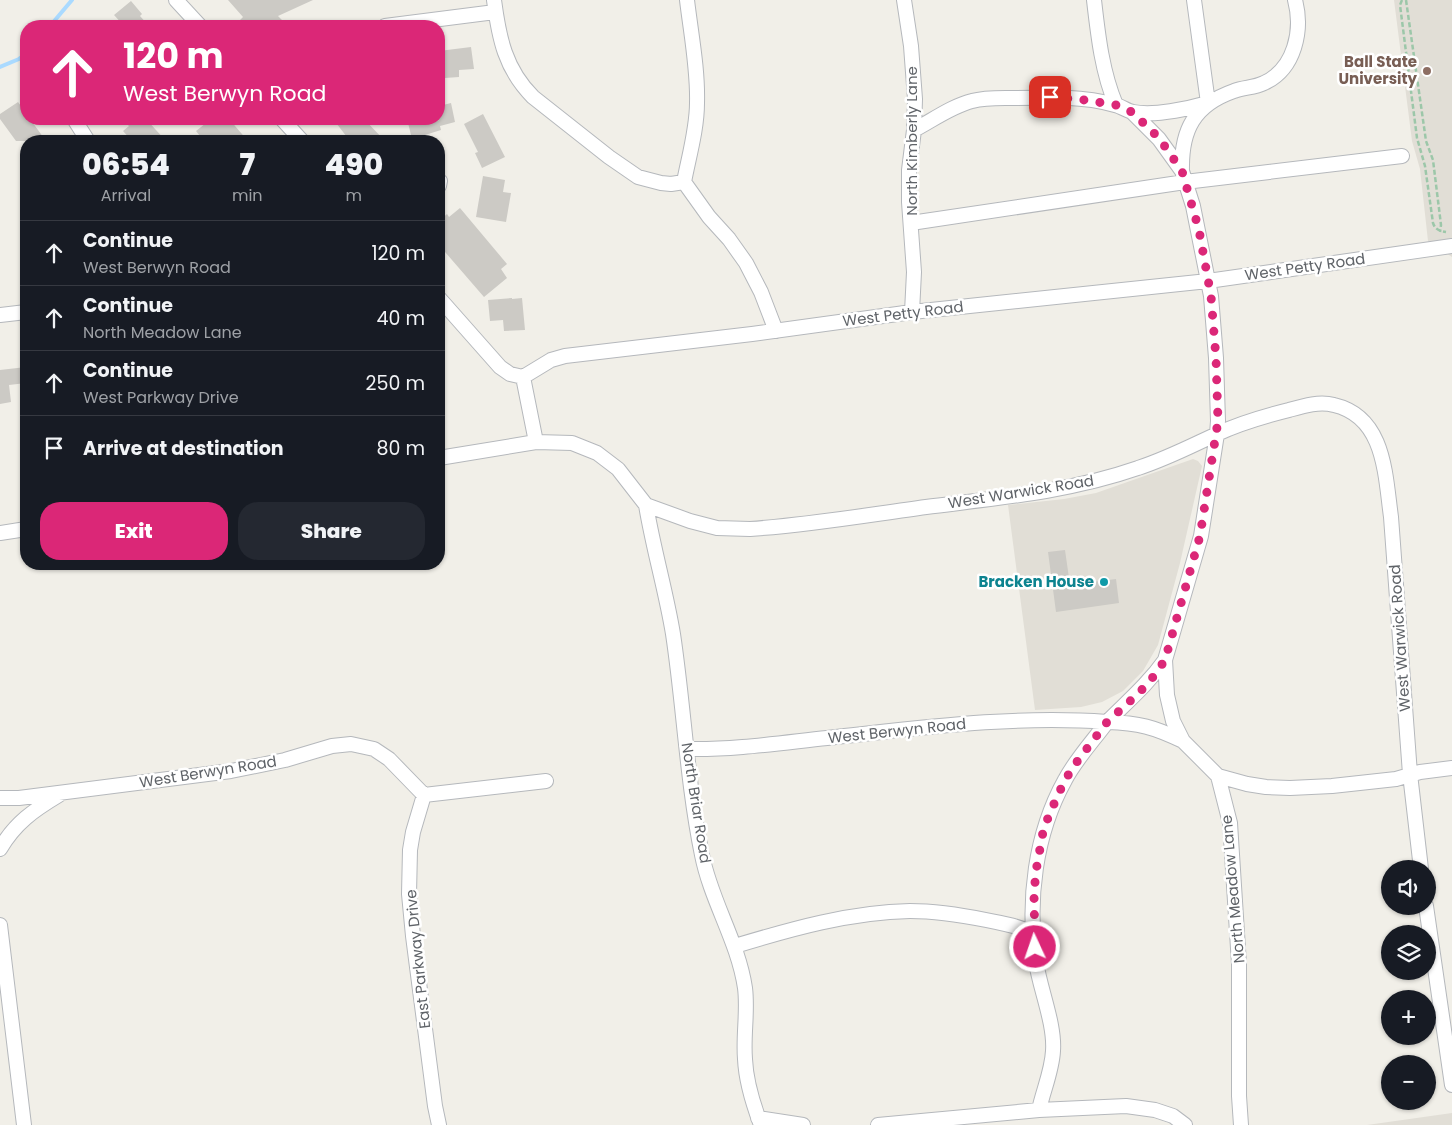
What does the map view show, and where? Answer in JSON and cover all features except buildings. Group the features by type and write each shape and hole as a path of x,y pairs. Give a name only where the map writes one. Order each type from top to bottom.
{"street":[{"path":"176,0 194,20"},
{"path":"687,0 696,70 698,103 684,182 746,263 761,292 776,331"},
{"name":"North Kimberly Lane","path":"904,0 913,66 914,130 909,170 914,272 912,312"},
{"path":"1094,0 1097,30 1108,86 1116,105"},
{"path":"1194,0 1208,103"},
{"path":"1132,112 1170,111 1208,103 1237,90 1266,82 1280,72 1290,59 1296,44 1299,28 1295,0"},
{"path":"418,20 495,6 502,46 508,63 523,87 533,97 609,157 638,177 661,184 684,182"},
{"path":"914,130 956,107 972,101 990,98 1050,97 1116,105 1132,112 1159,138 1184,177"},
{"path":"1039,1110 1054,1050 1053,1036 1036,962 1034,932 1036,871 1043,832 1064,782 1073,767 1107,722 1139,693 1165,660 1200,536 1217,434 1216,358 1208,281 1199,230 1184,177 1184,141 1192,122 1208,103"},
{"path":"287,125 297,135"},
{"path":"911,223 1184,177 1402,156"},
{"name":"West Petty Road","path":"523,377 551,360 565,356 776,331 912,312 1208,281 1452,246"},
{"path":"445,305 500,367 510,374 523,377 536,442"},
{"path":"0,315 20,313"},
{"name":"West Warwick Road","path":"646,505 690,521 717,528 763,528 1073,487 1138,468 1180,452 1217,434 1266,416 1320,403 1333,404 1350,411 1369,426 1379,448 1386,479 1391,517 1410,774 1420,860"},
{"path":"445,457 536,442 572,443 597,453 618,469 646,505"},
{"name":"North Briar Road","path":"646,505 673,634 695,822 702,858 710,886 735,946 745,989 744,1058 746,1076 760,1122"},
{"path":"0,533 20,530"},
{"path":"1165,660 1169,708 1183,741 1218,776 1246,784 1290,788 1332,786 1396,778 1452,768"},
{"name":"West Berwyn Road","path":"687,749 735,748 974,723 1043,719 1143,725 1159,729 1183,741"},
{"name":"West Berwyn Road","path":"0,798 19,798 62,793 232,771 285,760 332,746 351,744 374,750 389,760 424,795"},
{"name":"North Meadow Lane","path":"1218,776 1230,823 1236,906 1239,964 1239,1096 1242,1125"},
{"path":"424,795 546,781"},
{"path":"0,849 13,829 31,812 62,793"},
{"name":"East Parkway Drive","path":"424,795 413,832 410,850 410,894 413,936 439,1125"},
{"path":"735,946 789,930 866,915 910,911 956,914 1034,932"},
{"path":"1427,915 1452,1085"},
{"path":"0,925 24,1125"},
{"path":"430,1125 435,1106"},
{"path":"878,1125 1039,1110 1126,1106 1155,1110 1173,1116 1185,1125"},
{"path":"760,1122 803,1125"}],"path":[{"path":"1402,0 1400,5 1417,138 1425,166 1433,223 1440,232 1441,225 1433,160 1426,141 1406,0"}],"shaded area":[{"name":"Ball State University","path":"1394,0 1452,0 1452,257 1428,241 1420,169 1412,141"},
{"path":"1193,459 1202,466 1180,563 1158,645 1143,671 1123,691 1102,702 1081,707 1035,710 1008,505 1064,499 1096,493"},
{"path":"1452,1113 1452,1125 1367,1125"}],"waterway":[{"path":"55,20 72,0"},
{"path":"0,67 20,58"}],"place":[{"name":"Ball State University","path":"1427,71"},
{"name":"Bracken House","path":"1104,582"}],"route":[{"path":"1035,947 1034,894 1043,832 1064,782 1073,767 1107,722 1139,693 1165,660 1200,536 1218,421 1216,358 1211,296 1199,230 1182,171 1159,138 1132,112 1116,105 1050,97"}]}
